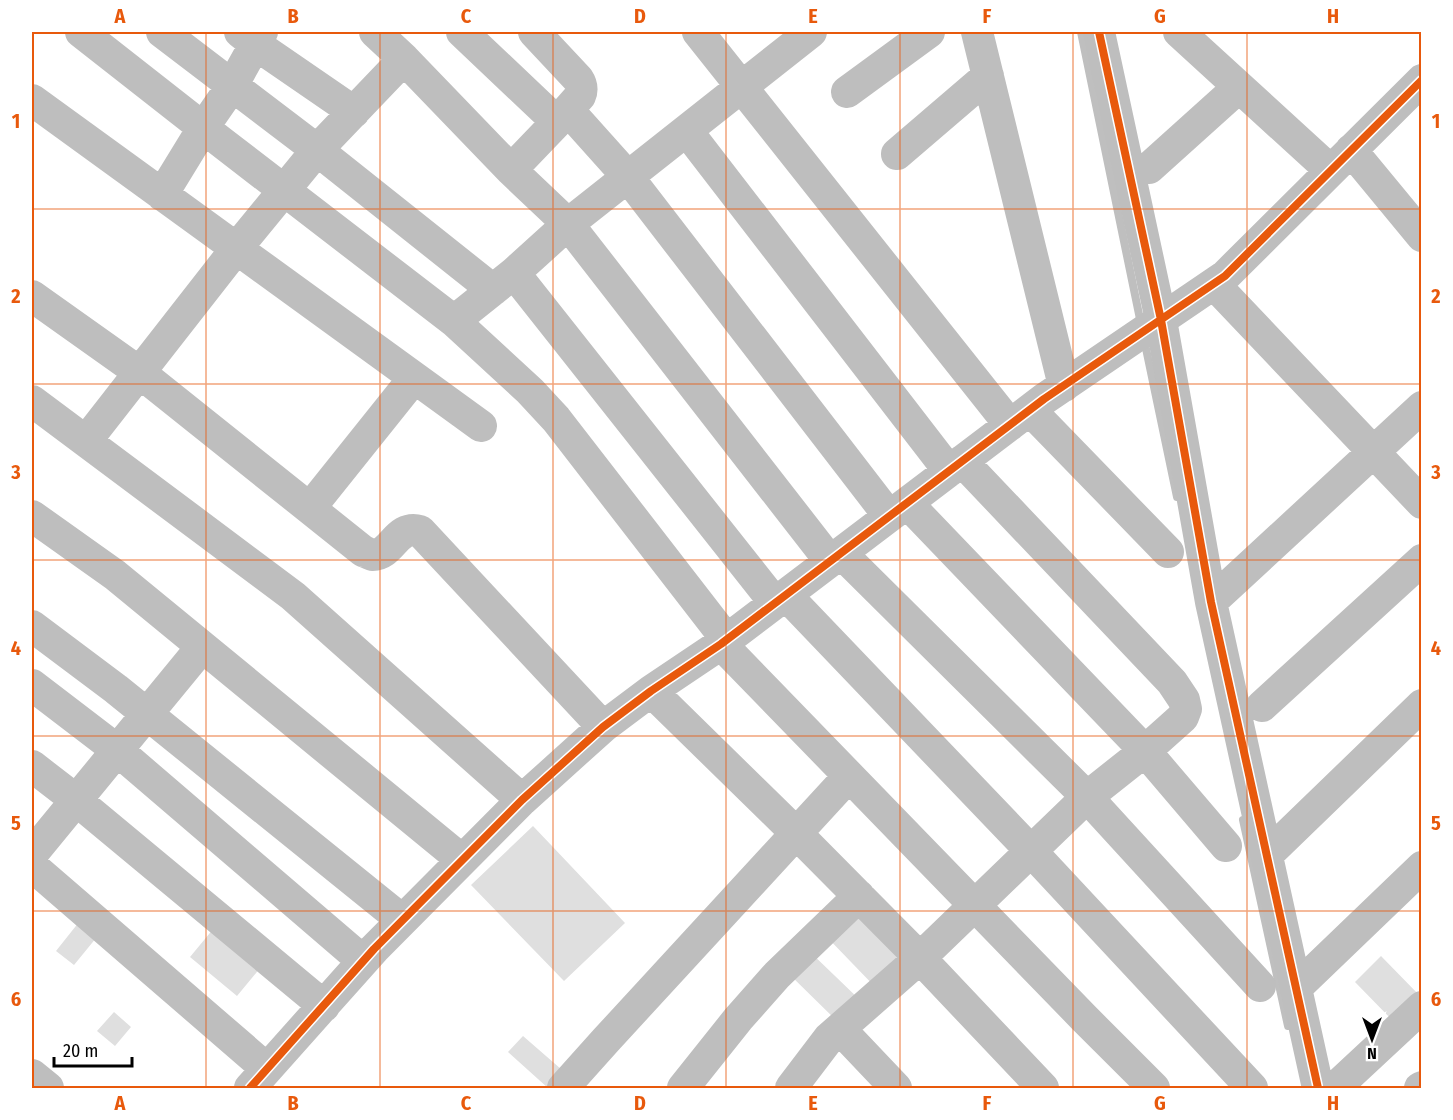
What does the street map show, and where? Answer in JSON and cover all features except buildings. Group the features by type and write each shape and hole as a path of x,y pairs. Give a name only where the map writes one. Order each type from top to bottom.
{"street":[{"path":"81,32 454,321 530,391 556,419 724,642 849,776 1154,1089"},
{"path":"162,32 317,150 503,281 780,599 1030,851 1252,1089"},
{"path":"375,32 404,58 511,170 568,224 835,557 1087,797 1260,986"},
{"path":"462,32 563,116 628,177 898,510 1145,751 1226,846"},
{"path":"511,170 563,116 582,91 582,85 578,79 534,32"},
{"path":"698,32 1020,417 1168,552"},
{"path":"847,92 929,32"},
{"path":"977,32 1064,386"},
{"path":"1099,32 1148,329 1211,602 1318,1089"},
{"path":"1179,32 1239,87 1341,160 1422,236"},
{"path":"454,321 568,224 742,87 806,33"},
{"path":"162,195 232,86 252,36 354,112"},
{"path":"86,441 236,249 317,150 404,58"},
{"path":"897,154 988,76"},
{"path":"32,866 259,1079 402,920 522,800 603,727 724,642 1020,417 1225,276 1422,80"},
{"path":"1149,168 1239,87"},
{"path":"32,100 481,426"},
{"path":"687,131 956,466 1172,682 1184,700 1186,709 1183,717 1087,797 920,958 829,1038 791,1089"},
{"path":"1214,284 1422,503"},
{"path":"32,296 139,372 363,551 372,555 381,553 406,531 413,529 420,531 603,727"},
{"path":"310,508 414,378"},
{"path":"32,401 293,596 522,800"},
{"path":"1211,602 1422,407"},
{"path":"32,516 115,575 462,860"},
{"path":"1262,706 1422,560"},
{"path":"32,626 116,689 402,920"},
{"path":"32,854 202,647"},
{"path":"32,686 117,750 363,961"},
{"path":"651,692 859,896 1043,1089"},
{"path":"1267,855 1422,705"},
{"path":"32,766 324,1006"},
{"path":"563,1089 849,776"},
{"path":"1296,988 1422,867"},
{"path":"682,1089 777,975 859,896"},
{"path":"1335,1089 1422,1007"},
{"path":"840,1029 896,1089"},
{"path":"32,1075 48,1089"}],"waterway":[{"path":"1081,32 1141,324"},
{"path":"1144,339 1177,497"},
{"path":"1243,820 1288,1026"}],"cycle path":[{"path":"1099,32 1161,320 1211,602 1318,1088"},
{"path":"250,1088 374,949 522,800 603,727 651,691 721,644 1044,399 1225,276 1422,80"}]}
